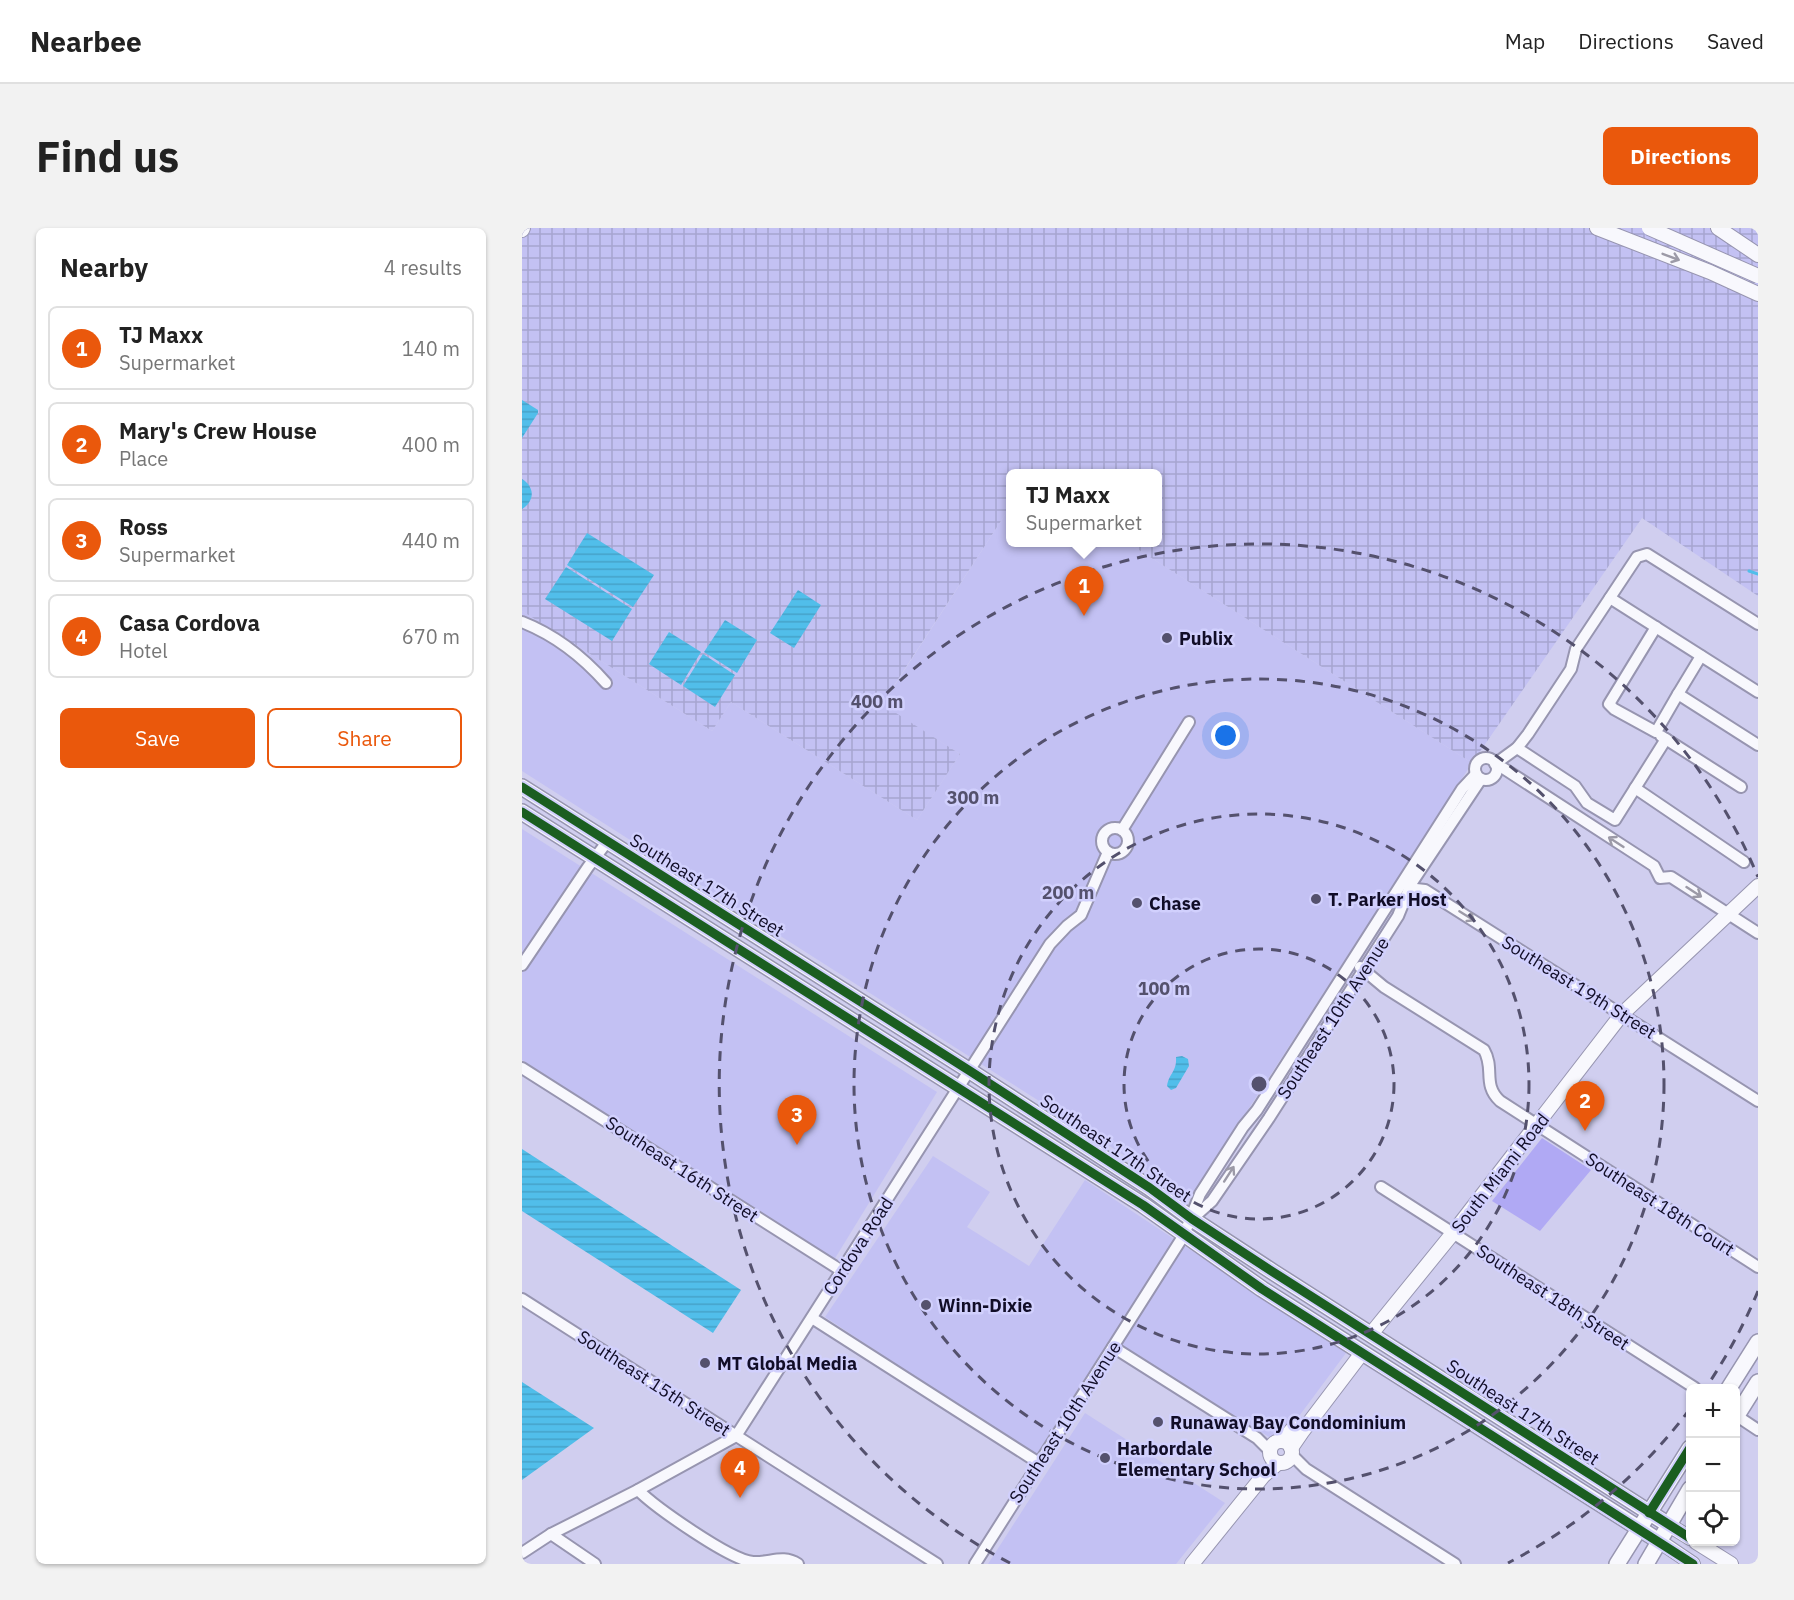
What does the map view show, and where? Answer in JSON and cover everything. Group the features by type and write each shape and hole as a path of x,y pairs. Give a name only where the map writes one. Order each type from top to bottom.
{"main road":[{"name":"Southeast 17th Street","path":"522,787 970,1071 1150,1188 1192,1219 1669,1525"},
{"name":"Southeast 17th Street","path":"522,812 1143,1205 1262,1289 1659,1541"},
{"path":"778,974 805,981 812,980 819,975"},
{"path":"803,990 842,990"},
{"path":"1334,1335 1353,1337 1371,1334"},
{"path":"1732,1384 1758,1342"},
{"path":"1740,1411 1758,1382"},
{"path":"1617,1564 1686,1454"},
{"path":"1646,1564 1688,1492"}],"street":[{"path":"1597,228 1710,272 1758,294"},
{"path":"1649,228 1758,276"},
{"path":"1628,241 1649,238 1655,235 1660,228"},
{"path":"1718,228 1758,255"},
{"name":"Southeast 10th Avenue","path":"1496,765 1517,748 1571,669 1576,649 1637,557 1647,554 1758,624"},
{"path":"1610,598 1758,692"},
{"path":"522,622 555,639 592,668 606,683"},
{"path":"1656,627 1610,704 1614,709 1656,732 1741,787"},
{"path":"1656,732 1701,656"},
{"path":"1678,694 1758,745"},
{"path":"1122,830 1189,722"},
{"path":"1517,748 1575,786 1587,803 1615,820 1666,739"},
{"name":"Southeast 10th Avenue","path":"1192,1219 1212,1201 1398,916 1411,884 1478,776 1476,766 1480,760 1488,758 1496,765 1497,772 1494,778 1488,780 1478,776"},
{"path":"1496,765 1654,866 1659,879 1671,877 1758,933"},
{"name":"Southeast 10th Avenue","path":"975,1564 1184,1235 1200,1194 1317,1018 1462,789 1478,776"},
{"path":"1635,788 1744,862"},
{"path":"1112,829 1122,830 1128,839 1126,848 1117,854 1108,852 1102,843 1104,834 1112,829"},
{"path":"522,965 607,842"},
{"name":"Cordova Road","path":"522,1553 551,1534 638,1490 736,1436 1050,944 1081,915 1108,852"},
{"name":"South Miami Road","path":"1371,1334 1453,1233 1622,1014 1758,886"},
{"name":"Southeast 19th Street","path":"1402,904 1416,889 1425,890 1758,1101"},
{"name":"Southeast 18th Court","path":"1353,961 1384,987 1484,1050 1490,1061 1488,1080 1492,1093 1500,1101 1758,1267"},
{"path":"1317,1018 1328,1026"},
{"name":"Southeast 16th Street","path":"522,1068 842,1271"},
{"name":"Southeast 18th Street","path":"1381,1187 1687,1384"},
{"name":"Southeast 15th Street","path":"522,1299 937,1564"},
{"path":"812,1318 1039,1463"},
{"path":"1113,1347 1455,1564"},
{"path":"1194,1564 1281,1452 1298,1423 1358,1350"},
{"path":"1740,1419 1758,1430"},
{"path":"638,1490 652,1504 722,1549 752,1562 785,1558 798,1564"},
{"name":"Southeast 17th Street","path":"1669,1525 1686,1536"},
{"path":"551,1534 595,1564"},
{"name":"Southeast 17th Street","path":"1659,1541 1693,1564"},
{"path":"1702,1546 1731,1564"}],"shaded area":[{"path":"522,228 1758,228 1758,596 1642,518 1472,763 1134,547 1162,547 1162,469 1006,469 1006,513 882,704 960,754 917,820 731,702 712,731 522,611"},
{"path":"522,400 538,410 538,413 522,438"},
{"path":"522,479 529,486 532,494 529,502 522,509"},
{"path":"1006,513 1006,547 1134,547 1472,763 1191,1198 522,771 522,611 712,731 731,702 917,820 960,754 882,705"},
{"path":"587,533 654,575 633,607 567,565"},
{"path":"566,567 632,609 612,641 545,599"},
{"path":"798,590 821,605 794,648 770,633"},
{"path":"725,620 757,640 737,673 704,652"},
{"path":"669,632 701,652 681,685 649,664"},
{"path":"703,654 735,675 715,707 683,686"},
{"path":"522,829 937,1092 834,1260 522,1060"},
{"path":"1182,1056 1188,1059 1189,1066 1176,1088 1171,1090 1167,1086 1176,1057"},
{"path":"1542,1138 1591,1170 1540,1231 1492,1201"},
{"path":"522,1149 741,1290 713,1333 522,1211"},
{"path":"933,1156 990,1192 967,1227 1029,1266 1085,1180 1346,1353 1279,1443 1113,1341 1038,1458 825,1317"},
{"path":"522,1382 594,1428 522,1480"},
{"name":"Harbordale Elementary School","path":"1085,1413 1225,1503 1176,1564 988,1564"}],"waterway":[{"path":"1749,571 1758,574"}],"cycle path":[{"path":"522,787 970,1071 1150,1188 1192,1219 1273,1272 1686,1535"},
{"path":"522,812 1143,1205 1262,1289 1693,1564"},
{"path":"1649,1513 1686,1454"}],"place":[{"name":"TJ Maxx","path":"1084,616"},
{"name":"Publix","path":"1167,638"},
{"name":"T. Parker Host","path":"1316,899"},
{"name":"Chase","path":"1137,903"},
{"name":"Mary's Crew House","path":"1585,1131"},
{"name":"Ross","path":"797,1145"},
{"name":"Winn-Dixie","path":"926,1305"},
{"name":"MT Global Media","path":"705,1363"},
{"name":"Runaway Bay Condominium","path":"1158,1422"},
{"name":"Harbordale Elementary School","path":"1105,1458"},
{"name":"Casa Cordova","path":"740,1498"}]}
